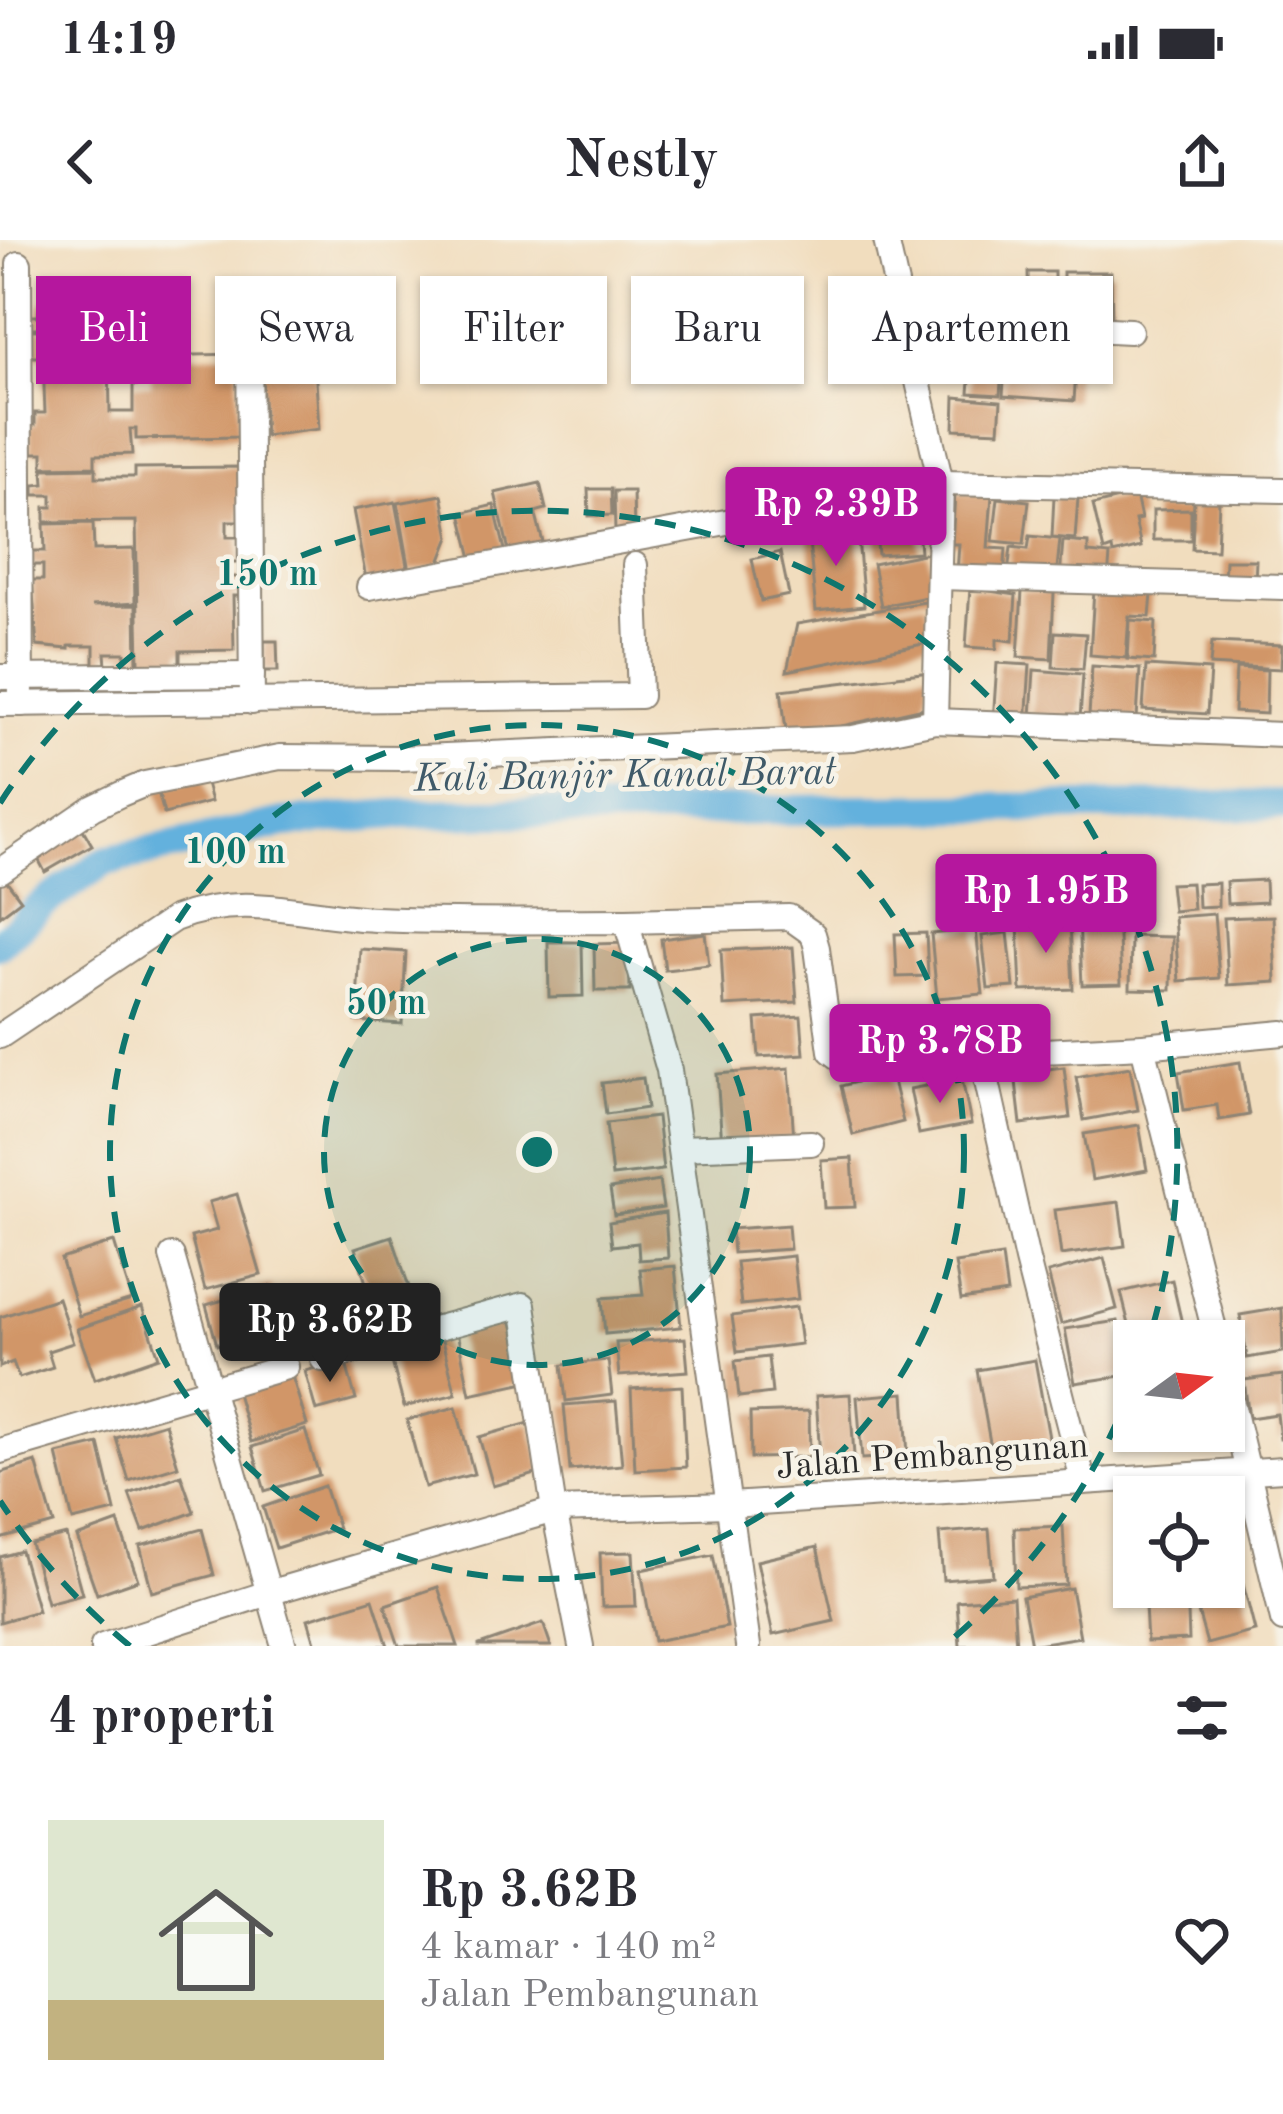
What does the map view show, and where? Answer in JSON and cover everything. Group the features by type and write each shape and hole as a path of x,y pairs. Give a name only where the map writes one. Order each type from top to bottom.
{"street":[{"path":"886,240 895,276"},
{"path":"19,263 10,704 640,696 635,565"},
{"path":"1113,330 1130,331"},
{"path":"249,384 252,702"},
{"path":"920,384 941,483 935,721"},
{"path":"368,587 941,483 1283,490"},
{"path":"939,577 1283,587"},
{"path":"10,677 252,675"},
{"path":"0,871 121,794 145,784 280,757 401,758 853,738 935,721 1283,735"},
{"path":"0,1036 174,919 195,910 283,906 362,919 790,917 812,934 831,1051 844,1060 1143,1046 1283,1033"},
{"path":"626,921 669,1070 730,1504"},
{"path":"1143,1046 1212,1320"},
{"path":"981,1055 1083,1480"},
{"path":"680,1148 812,1143"},
{"path":"172,1256 284,1646"},
{"path":"323,1359 523,1305 554,1510 581,1646"},
{"path":"0,1451 286,1367"},
{"path":"1243,1452 1283,1620"},
{"name":"Jalan Pembangunan","path":"103,1646 554,1510 730,1504 1283,1468"},
{"name":"Jalan Pembangunan","path":"730,1504 748,1646"}],"building":[{"path":"1028,272 1054,272 1054,276 1028,276"},
{"path":"1063,272 1111,272 1111,276 1063,276"},
{"path":"27,330 36,330 36,357 27,357"},
{"path":"191,355 215,355 215,384 238,384 238,437 136,439 136,429 130,429 132,454 95,455 95,466 43,467 43,453 31,453 30,425 35,425 35,413 45,413 44,384 110,384 110,412 133,412 133,385 191,384"},
{"path":"262,384 316,384 319,429 265,436"},
{"path":"970,384 1001,384 1000,395 969,393"},
{"path":"1004,384 1075,384 1074,401 1003,396"},
{"path":"955,397 1001,401 999,431 954,429"},
{"path":"239,467 240,521 227,521 227,537 239,537 239,562 228,562 228,577 239,577 239,596 233,596 234,650 180,651 180,664 139,665 136,521 45,522 45,507 52,507 52,495 34,495 34,485 44,484 43,469 96,468 96,477 135,477 135,468"},
{"path":"540,483 546,509 535,512 545,550 511,559 495,493"},
{"path":"588,489 611,489 612,515 589,516"},
{"path":"614,491 633,491 634,532 615,532"},
{"path":"955,493 992,495 988,548 1006,549 1004,577 957,573 959,544 952,544"},
{"path":"442,495 450,537 439,565 410,571 398,503"},
{"path":"1136,495 1141,547 1113,554 1112,548 1104,551 1093,505"},
{"path":"1054,496 1078,498 1075,539 1052,537"},
{"path":"998,498 1029,501 1024,544 993,541"},
{"path":"1194,498 1219,499 1217,550 1192,549"},
{"path":"395,502 409,576 367,584 353,510"},
{"path":"916,503 920,552 878,555 874,506"},
{"path":"494,505 505,550 472,558 461,513"},
{"path":"1191,509 1191,540 1153,540 1153,510"},
{"path":"93,523 94,550 134,549 135,603 92,606 136,605 137,665 125,665 125,653 105,653 106,665 94,665 94,646 37,646 32,580 43,580 43,565 32,565 32,551 45,551 44,524"},
{"path":"857,527 864,606 816,611 808,532"},
{"path":"1030,536 1060,539 1056,579 1008,574 1011,547 1028,549"},
{"path":"1063,541 1088,543 1088,553 1110,555 1108,580 1060,577"},
{"path":"780,552 789,595 761,601 752,559"},
{"path":"928,553 937,595 881,606 873,564"},
{"path":"1225,560 1256,560 1255,583 1224,582"},
{"path":"970,588 1016,595 1013,641 997,639 997,649 966,647"},
{"path":"1094,590 1152,594 1150,617 1129,616 1126,658 1090,655"},
{"path":"1022,591 1054,593 1051,659 1018,657"},
{"path":"925,602 933,642 787,671 797,624"},
{"path":"1130,620 1156,622 1154,661 1128,659"},
{"path":"1055,632 1086,634 1083,669 1053,667"},
{"path":"264,641 277,641 278,671 264,671"},
{"path":"1212,642 1282,645 1281,669 1210,665"},
{"path":"997,663 1030,665 1026,724 993,722"},
{"path":"1092,666 1140,669 1137,719 1089,716"},
{"path":"1146,666 1210,670 1207,714 1143,710"},
{"path":"1236,668 1267,670 1266,714 1234,712"},
{"path":"1034,670 1083,674 1080,719 1031,716"},
{"path":"930,672 924,708 787,738 781,690"},
{"path":"204,776 211,802 164,814 157,788"},
{"path":"81,826 92,845 45,872 35,853"},
{"path":"3,876 21,900 0,916 0,879"},
{"path":"1265,880 1266,902 1227,904 1226,882"},
{"path":"1191,883 1193,909 1173,911 1170,884"},
{"path":"1218,883 1218,906 1198,907 1197,884"},
{"path":"1118,914 1121,984 1082,985 1079,916"},
{"path":"1214,914 1219,978 1179,981 1174,917"},
{"path":"1273,916 1276,982 1228,985 1224,918"},
{"path":"1070,921 1073,989 1021,991 1018,923"},
{"path":"976,929 983,994 937,998 931,934"},
{"path":"705,933 709,965 665,970 661,939"},
{"path":"926,933 928,976 897,977 895,934"},
{"path":"1008,933 1014,987 988,989 982,936"},
{"path":"1131,936 1172,937 1171,990 1130,989"},
{"path":"548,942 582,942 583,996 549,997"},
{"path":"629,943 630,991 595,991 594,944"},
{"path":"793,947 797,1002 724,1006 721,950"},
{"path":"360,949 406,952 402,1024 356,1021"},
{"path":"801,1016 804,1054 759,1057 756,1019"},
{"path":"1240,1062 1249,1115 1219,1120 1217,1105 1184,1110 1178,1072"},
{"path":"1064,1067 1070,1118 1021,1124 1015,1073"},
{"path":"1130,1067 1138,1110 1084,1120 1076,1077"},
{"path":"789,1068 794,1139 722,1144 717,1074"},
{"path":"891,1073 903,1122 853,1135 841,1086"},
{"path":"643,1078 647,1108 606,1114 602,1083"},
{"path":"962,1079 971,1124 919,1134 910,1089"},
{"path":"657,1117 663,1170 612,1176 606,1123"},
{"path":"1139,1125 1147,1170 1092,1180 1084,1134"},
{"path":"852,1158 855,1207 824,1208 821,1160"},
{"path":"659,1181 663,1208 614,1215 610,1189"},
{"path":"237,1194 261,1275 205,1290 191,1237 217,1230 209,1202"},
{"path":"1119,1202 1125,1246 1061,1255 1055,1210"},
{"path":"665,1213 668,1258 639,1260 638,1243 612,1246 609,1222"},
{"path":"788,1225 790,1249 733,1253 731,1229"},
{"path":"392,1236 410,1290 372,1302 355,1248"},
{"path":"114,1242 132,1300 79,1316 61,1259"},
{"path":"793,1256 798,1299 741,1305 736,1262"},
{"path":"1002,1256 1007,1293 961,1300 955,1263"},
{"path":"1104,1258 1117,1309 1061,1324 1048,1273"},
{"path":"675,1266 681,1327 605,1334 602,1298 643,1295 640,1269"},
{"path":"1172,1280 1181,1320 1128,1320 1121,1292"},
{"path":"271,1286 282,1326 217,1345 206,1305"},
{"path":"58,1298 73,1343 48,1351 53,1367 19,1378 13,1362 0,1367 0,1317"},
{"path":"142,1307 159,1357 95,1379 77,1329"},
{"path":"796,1307 801,1344 737,1352 732,1316"},
{"path":"1282,1308 1283,1352 1247,1358 1245,1320 1240,1315"},
{"path":"511,1317 525,1382 470,1394 456,1328"},
{"path":"1113,1322 1113,1377 1075,1383 1065,1329"},
{"path":"439,1329 456,1394 404,1407 387,1343"},
{"path":"685,1338 688,1371 619,1376 616,1343"},
{"path":"768,1357 772,1393 739,1397 735,1361"},
{"path":"345,1360 356,1400 316,1411 305,1371"},
{"path":"608,1360 612,1395 566,1401 562,1365"},
{"path":"1035,1360 1051,1449 993,1459 977,1370"},
{"path":"1283,1375 1283,1439 1277,1414 1249,1418 1245,1380"},
{"path":"292,1376 307,1425 251,1442 237,1393"},
{"path":"682,1386 686,1467 635,1470 631,1389"},
{"path":"904,1393 908,1456 862,1459 857,1397"},
{"path":"850,1394 854,1456 820,1458 816,1396"},
{"path":"616,1401 622,1465 570,1470 564,1405"},
{"path":"456,1407 474,1474 425,1487 407,1420"},
{"path":"809,1411 810,1457 751,1458 750,1413"},
{"path":"165,1423 178,1466 129,1481 116,1438"},
{"path":"529,1423 543,1472 493,1486 479,1437"},
{"path":"305,1430 319,1475 265,1491 252,1447"},
{"path":"99,1444 115,1511 73,1521 57,1454"},
{"path":"36,1462 54,1524 0,1539 0,1473"},
{"path":"181,1475 194,1512 143,1531 129,1494"},
{"path":"324,1486 338,1528 276,1548 263,1507"},
{"path":"118,1522 138,1580 97,1594 77,1537"},
{"path":"1063,1526 1066,1585 1016,1587 1014,1528"},
{"path":"202,1529 214,1575 152,1592 140,1546"},
{"path":"989,1529 993,1576 943,1580 939,1533"},
{"path":"66,1535 82,1594 47,1603 31,1544"},
{"path":"817,1547 834,1621 773,1635 757,1561"},
{"path":"21,1551 38,1611 0,1622 0,1557"},
{"path":"633,1552 636,1606 602,1607 600,1553"},
{"path":"713,1555 727,1627 654,1641 641,1570"},
{"path":"438,1587 458,1646 399,1646 385,1605"},
{"path":"1071,1588 1080,1637 1031,1645 1022,1597"},
{"path":"1245,1592 1255,1631 1207,1644 1197,1608 1245,1608"},
{"path":"1013,1597 1016,1646 960,1646 957,1601"},
{"path":"373,1599 388,1646 316,1646 308,1619"},
{"path":"1145,1608 1188,1608 1189,1640 1147,1642"},
{"path":"543,1623 551,1646 479,1646 479,1645"}],"waterway":[{"name":"Kali Banjir Kanal Barat","path":"0,944 44,903 105,861 284,823 395,814 1283,805"}]}
